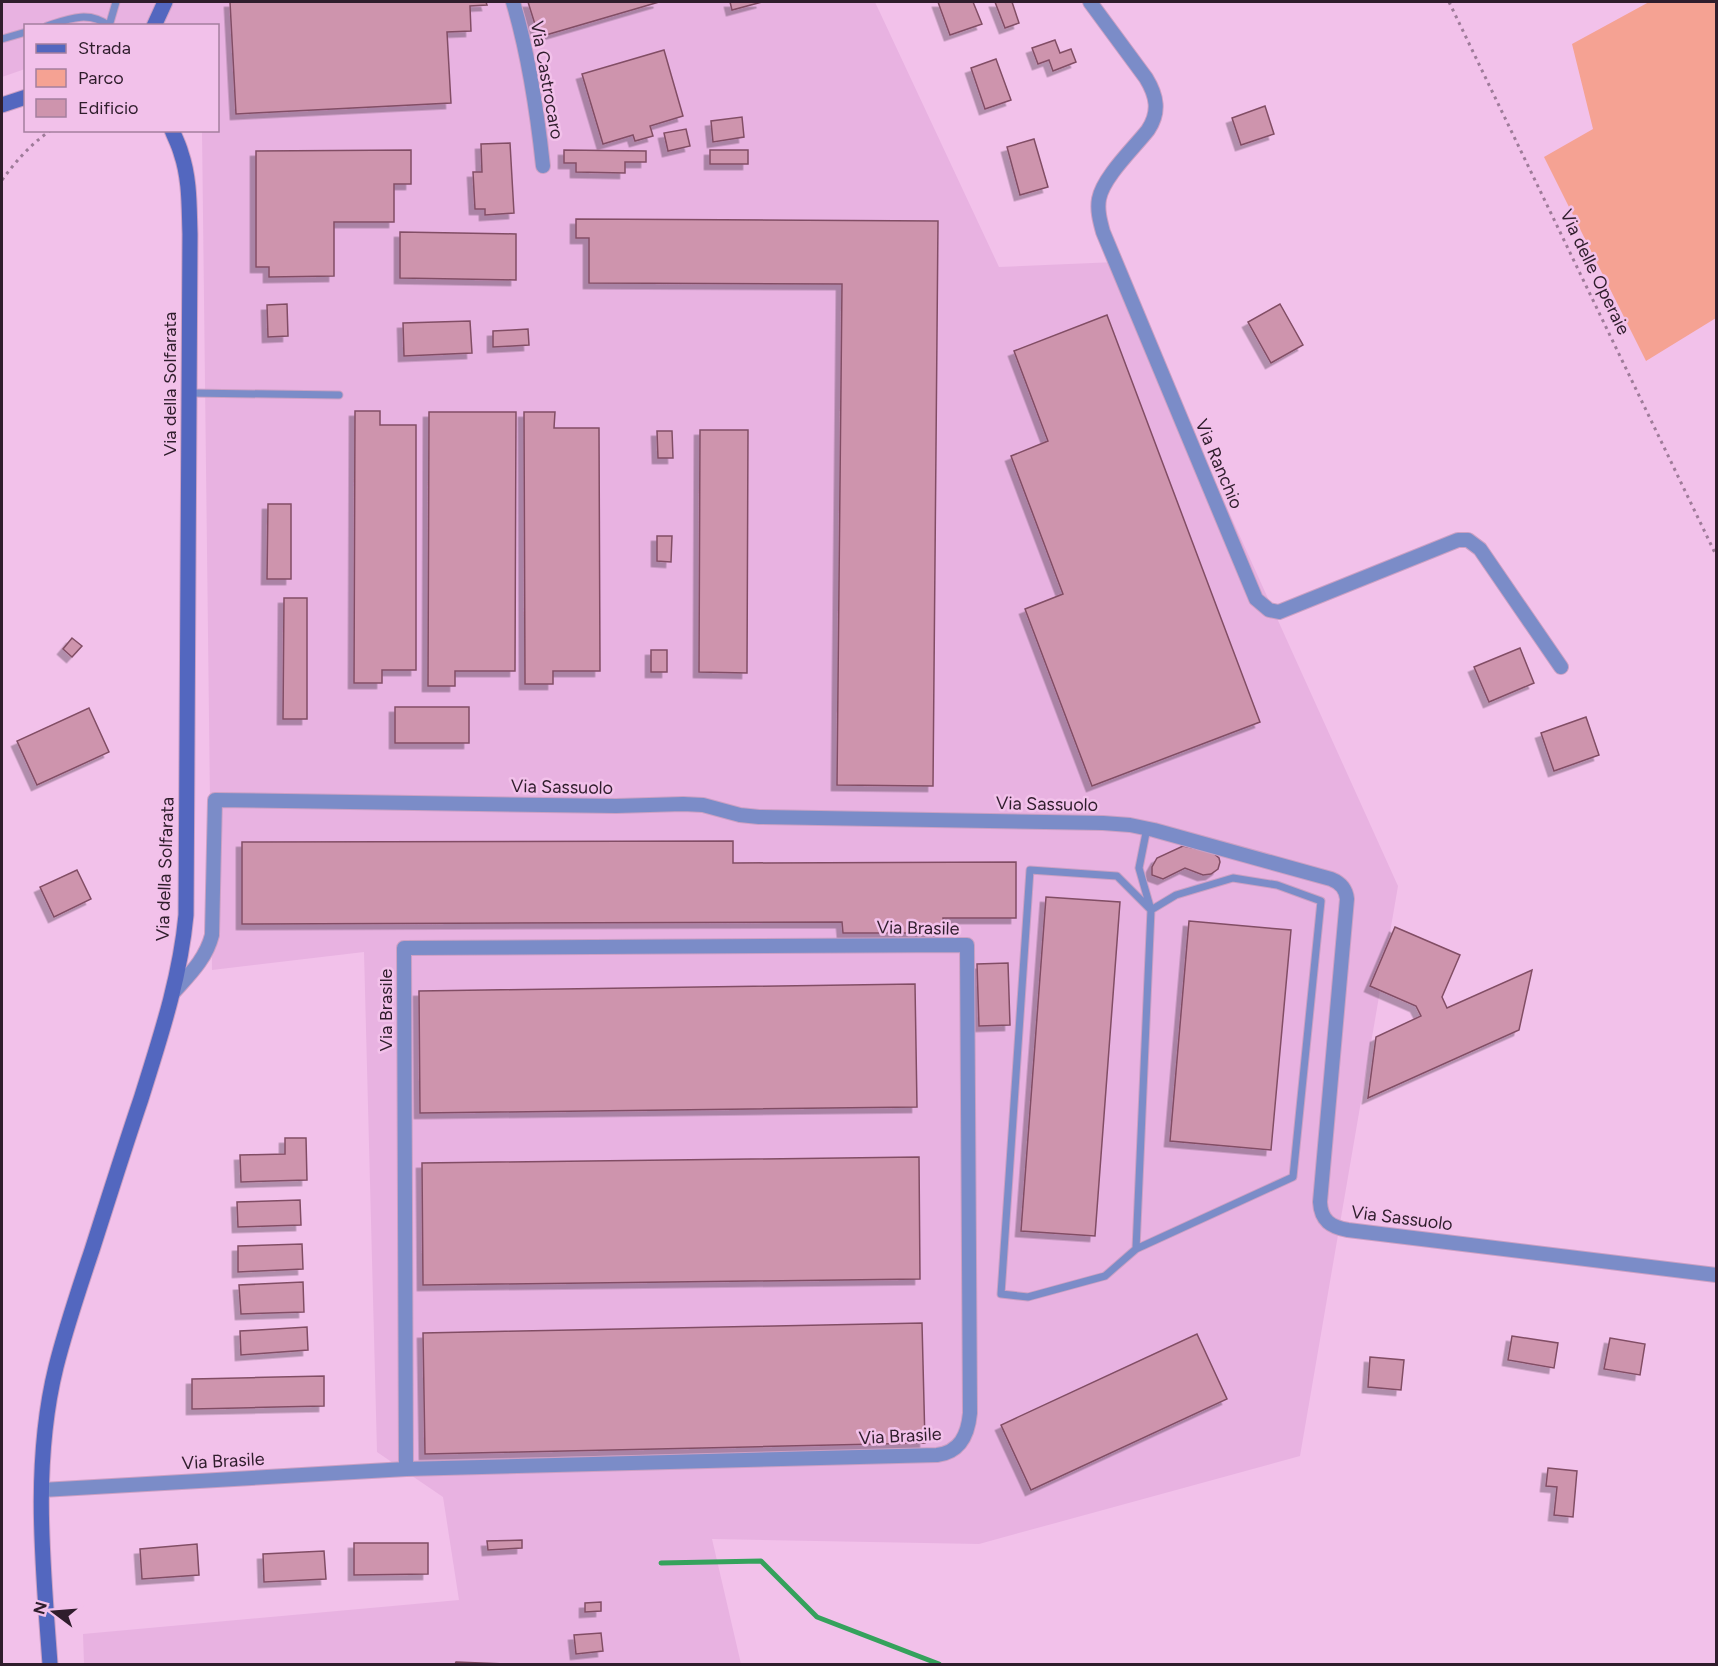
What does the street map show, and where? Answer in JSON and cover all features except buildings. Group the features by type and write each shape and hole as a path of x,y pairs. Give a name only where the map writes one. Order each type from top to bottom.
{"main road":[{"path":"155,24 165,2"},
{"path":"2,105 24,98"},
{"name":"Via della Solfarata","path":"50,1665 42,1490 47,1421 56,1369 69,1317 173,993 182,952 186,915 190,234 185,166 173,132"}],"street":[{"name":"Via Castrocaro","path":"513,2 530,69 538,115 543,166"},
{"name":"Via Ranchio","path":"1090,2 1146,78 1153,92 1156,107 1153,123 1105,183 1099,198 1103,232 1256,598 1269,610 1279,612 1453,542 1468,540 1480,549 1561,667"},
{"name":"Via Sassuolo","path":"173,993 198,966 212,935 215,800 616,806 683,804 703,805 740,815 759,817 1103,823 1147,828 1331,879 1340,884 1345,891 1347,899 1320,1202 1321,1213 1326,1221 1348,1230 1716,1275"},
{"name":"Via Brasile","path":"42,1490 406,1469 949,1453 958,1446 966,1433 970,1413 967,945 404,948 406,1469"}],"lane":[{"path":"110,24 116,2"},
{"path":"53,24 87,16 102,20 107,24"},
{"path":"2,39 24,33"},
{"path":"190,393 339,395"},
{"path":"1136,1249 1151,910 1139,868 1147,828"},
{"path":"1029,870 1118,876 1151,910 1176,895 1233,878 1277,885 1321,901 1293,1177 1136,1249 1105,1276 1028,1297 1001,1294 1029,870"}],"path":[{"name":"Via delle Operaie","path":"1449,2 1716,555"},
{"path":"2,180 37,140 48,132"}],"shaded area":[{"path":"2,2 875,2 999,267 1116,262 1398,886 1300,1456 979,1544 712,1539 741,1664 84,1664 83,1634 459,1600 443,1497 377,1452 364,952 212,970 202,132 219,132 219,24 24,24 24,69 2,77"}],"green space":[{"path":"1649,2 1716,2 1716,318 1646,361 1544,157 1593,129 1572,44"}],"waterway":[{"path":"661,1563 761,1561 817,1617 939,1664"}]}
